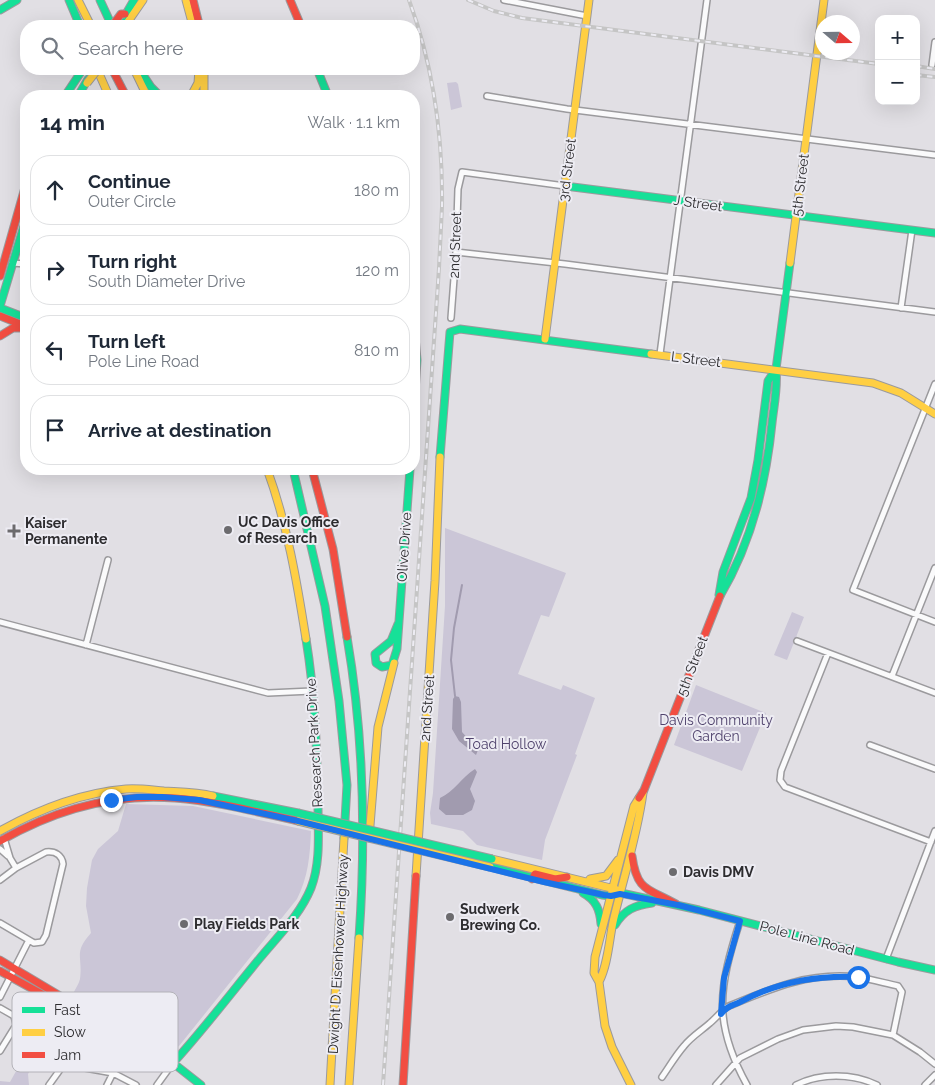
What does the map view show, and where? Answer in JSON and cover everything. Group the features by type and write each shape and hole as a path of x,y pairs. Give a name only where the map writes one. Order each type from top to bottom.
{"main road":[{"path":"0,10 17,0"},
{"path":"70,0 78,20"},
{"path":"78,0 88,20"},
{"path":"100,0 109,20"},
{"path":"122,20 134,0"},
{"path":"130,20 143,0"},
{"path":"186,0 191,20"},
{"path":"193,0 198,20"},
{"path":"290,0 298,20"},
{"name":"3rd Street","path":"545,339 590,0"},
{"name":"5th Street","path":"631,1085 607,1033 599,982 594,973 596,957 634,806 644,790 719,598 723,572 751,498 768,381 776,369 824,0"},
{"path":"116,20 121,14 125,14"},
{"path":"69,90 80,75"},
{"path":"82,90 92,75"},
{"path":"99,75 106,90"},
{"path":"115,75 123,90"},
{"path":"137,75 144,90"},
{"path":"143,75 154,90"},
{"path":"196,90 198,75"},
{"path":"204,75 204,90"},
{"path":"320,75 326,90"},
{"name":"J Street","path":"565,186 935,233"},
{"path":"0,276 20,206"},
{"path":"20,238 0,307 20,315"},
{"path":"0,316 20,324"},
{"path":"0,336 13,328 20,327"},
{"name":"L Street","path":"450,332 460,329 545,339 872,383 901,393 935,414"},
{"name":"2nd Street","path":"403,1085 435,591 436,525 450,332"},
{"name":"Research Park Drive","path":"178,1057 299,909 311,888 318,855 318,786 306,631 279,507 269,475"},
{"name":"Dwight D. Eisenhower Highway","path":"294,475 324,606 339,700 347,785 330,1085"},
{"name":"Dwight D. Eisenhower Highway","path":"314,475 333,549 356,683 361,750 363,885 350,1085"},
{"name":"Olive Drive","path":"398,624 391,641 377,652 374,657 376,663 382,668 390,667 394,663 399,632 398,624 410,475"},
{"path":"363,885 369,845 378,726 394,663"},
{"name":"5th Street","path":"599,982 604,974 610,937 639,823 644,790"},
{"name":"Pole Line Road","path":"1,837 38,820 65,811 111,800 137,797 199,800 298,817 613,887"},
{"name":"Pole Line Road","path":"298,817 532,879 611,896 620,894 678,905 935,970"},
{"path":"631,850 633,868 639,884 648,891 665,897 678,905"},
{"path":"578,879 593,880 606,876 622,853"},
{"path":"532,879 534,874 556,879 567,877"},
{"path":"613,887 620,894"},
{"path":"576,889 597,903 601,933"},
{"path":"610,937 617,921 625,911 635,905 658,902"},
{"path":"0,960 50,992"},
{"path":"0,971 39,992"},
{"path":"178,1067 200,1085"}],"street":[{"path":"504,0 587,16"},
{"path":"660,354 707,0"},
{"path":"932,65 935,42"},
{"path":"487,96 935,156"},
{"name":"J Street","path":"462,172 565,186"},
{"name":"2nd Street","path":"451,318 457,206 462,172"},
{"path":"901,308 912,230"},
{"path":"456,252 935,312"},
{"path":"12,263 20,264"},
{"path":"935,384 853,590 935,622"},
{"path":"86,645 108,560"},
{"path":"892,676 935,568"},
{"path":"0,622 268,693 312,691"},
{"path":"797,640 935,692"},
{"path":"828,653 781,771 780,780 785,787 931,842"},
{"path":"870,745 935,769"},
{"path":"886,959 935,831"},
{"path":"1,837 16,868"},
{"path":"0,849 10,858"},
{"path":"0,880 16,868 46,852 58,855 62,860 63,864 46,935 40,943 29,940 0,923"},
{"path":"740,921 724,978 721,1014 726,1038 735,1064 747,1085"},
{"path":"0,997 29,940"},
{"path":"662,1077 685,1045 728,1006 779,985 816,977 858,977 901,988 902,992 893,1035"},
{"path":"0,1008 12,1015"},
{"path":"716,1085 740,1058 778,1039 803,1030 836,1026 893,1035 935,1064"},
{"path":"0,1051 12,1032"},
{"path":"49,1085 58,1072"},
{"path":"107,1072 136,1085"},
{"path":"158,1085 167,1072"},
{"path":"107,1085 113,1073"},
{"path":"925,1085 935,1075"},
{"path":"796,1085 832,1076 847,1076 869,1081 877,1085"}],"green space":[{"path":"456,82 462,107 451,110 447,83"},
{"name":"Toad Hollow","path":"445,528 566,573 549,617 541,615 518,674 561,690 563,685 595,698 575,754 577,755 545,840 542,860 477,845 463,831 431,824 430,813 433,793 445,606"},
{"path":"792,612 804,617 787,660 774,655"},
{"name":"Davis Community Garden","path":"696,685 766,713 742,771 674,745"},
{"name":"Play Fields Park","path":"126,804 193,806 311,831 308,866 304,883 297,899 178,1047 178,992 74,992 80,979 80,950 91,933 86,906 92,860 98,849 118,831"},
{"path":"16,1072 29,1072 29,1085 0,1085 0,1081 10,1082"}],"shaded area":[{"path":"455,696 459,697 461,702 462,732 478,750 476,755 459,741 452,729 453,699"},
{"path":"475,769 477,772 470,789 475,801 472,810 463,815 446,815 439,809 440,798 450,792"}],"waterway":[{"path":"455,696 451,660 454,628 462,585"}],"railway":[{"path":"409,0 415,20"},
{"path":"468,0 494,11 522,18 875,63"},
{"path":"383,1085 442,207 441,154 435,102 420,36"},
{"path":"920,67 935,69"},
{"path":"920,75 935,77"}],"traffic: fast":[{"path":"0,10 17,0"},
{"path":"69,0 77,20"},
{"path":"100,0 109,20"},
{"path":"122,20 134,0"},
{"path":"69,90 79,75"},
{"path":"143,75 154,90"},
{"path":"319,75 326,90"},
{"path":"82,90 88,79"},
{"path":"565,186 935,233"},
{"path":"0,306 20,239"},
{"path":"720,596 741,555 749,534 766,468 776,389 776,369 790,263"},
{"path":"0,308 20,316"},
{"path":"440,457 450,332 460,329 651,354"},
{"path":"719,595 723,572 751,498 768,381 776,369"},
{"path":"294,475 325,606 339,701 347,785 344,838"},
{"path":"398,624 391,641 375,654 376,663 382,667 392,665 397,649 410,475"},
{"path":"347,637 357,712 362,787 363,824 359,938"},
{"path":"178,1057 295,916 311,888 316,868 318,847 318,805 313,701 306,639"},
{"path":"213,796 298,813"},
{"path":"298,813 492,859"},
{"path":"490,867 602,895 611,896 621,893 699,910 935,970"},
{"path":"583,893 596,906 600,914 601,924"},
{"path":"615,925 630,909 652,903"},
{"path":"178,1067 201,1085"}],"traffic: slow":[{"path":"78,0 88,20"},
{"path":"129,20 143,0"},
{"path":"186,0 191,20"},
{"path":"545,339 589,0"},
{"path":"790,263 824,0"},
{"path":"87,83 93,75"},
{"path":"100,75 106,90"},
{"path":"137,75 144,90"},
{"path":"194,90 198,83 199,75"},
{"path":"204,75 204,90"},
{"path":"651,354 873,383 901,393 935,414"},
{"path":"416,876 435,581 440,457"},
{"path":"269,475 286,531 306,639"},
{"path":"369,838 378,727 394,663"},
{"path":"0,831 61,803 109,791 140,789 213,796"},
{"path":"599,982 634,842 643,793"},
{"path":"631,1085 612,1047 605,1026 599,982 594,973 595,957 634,806 639,798"},
{"path":"298,821 490,867"},
{"path":"330,1085 344,838"},
{"path":"492,859 615,889"},
{"path":"590,879 606,876 618,860"},
{"path":"349,1085 359,938"}],"traffic: jam":[{"path":"193,0 198,20"},
{"path":"290,0 298,20"},
{"path":"116,20 121,14 125,14"},
{"path":"115,75 123,90"},
{"path":"0,276 20,205"},
{"path":"0,316 20,324"},
{"path":"0,336 13,328 20,328"},
{"path":"314,475 333,549 347,637"},
{"path":"639,798 644,790 720,596"},
{"path":"0,841 41,820 62,812 106,801 129,798 190,799 237,807 298,821"},
{"path":"632,856 637,876 645,888 676,904"},
{"path":"532,879 535,874 555,879 567,877"},
{"path":"403,1085 416,876"},
{"path":"0,960 54,992"},
{"path":"0,971 38,992"}],"place":[{"name":"UC Davis Office of Research","path":"228,530"},
{"name":"Kaiser Permanente","path":"14,531"},
{"name":"Davis DMV","path":"673,872"},
{"name":"Sudwerk Brewing Co.","path":"450,917"},
{"name":"Play Fields Park","path":"184,924"}],"route":[{"path":"111,800 162,797 199,800 298,821 557,885 604,895 620,894 678,905 740,921 724,978 721,1014 728,1006 779,985 816,977 858,977"}]}
